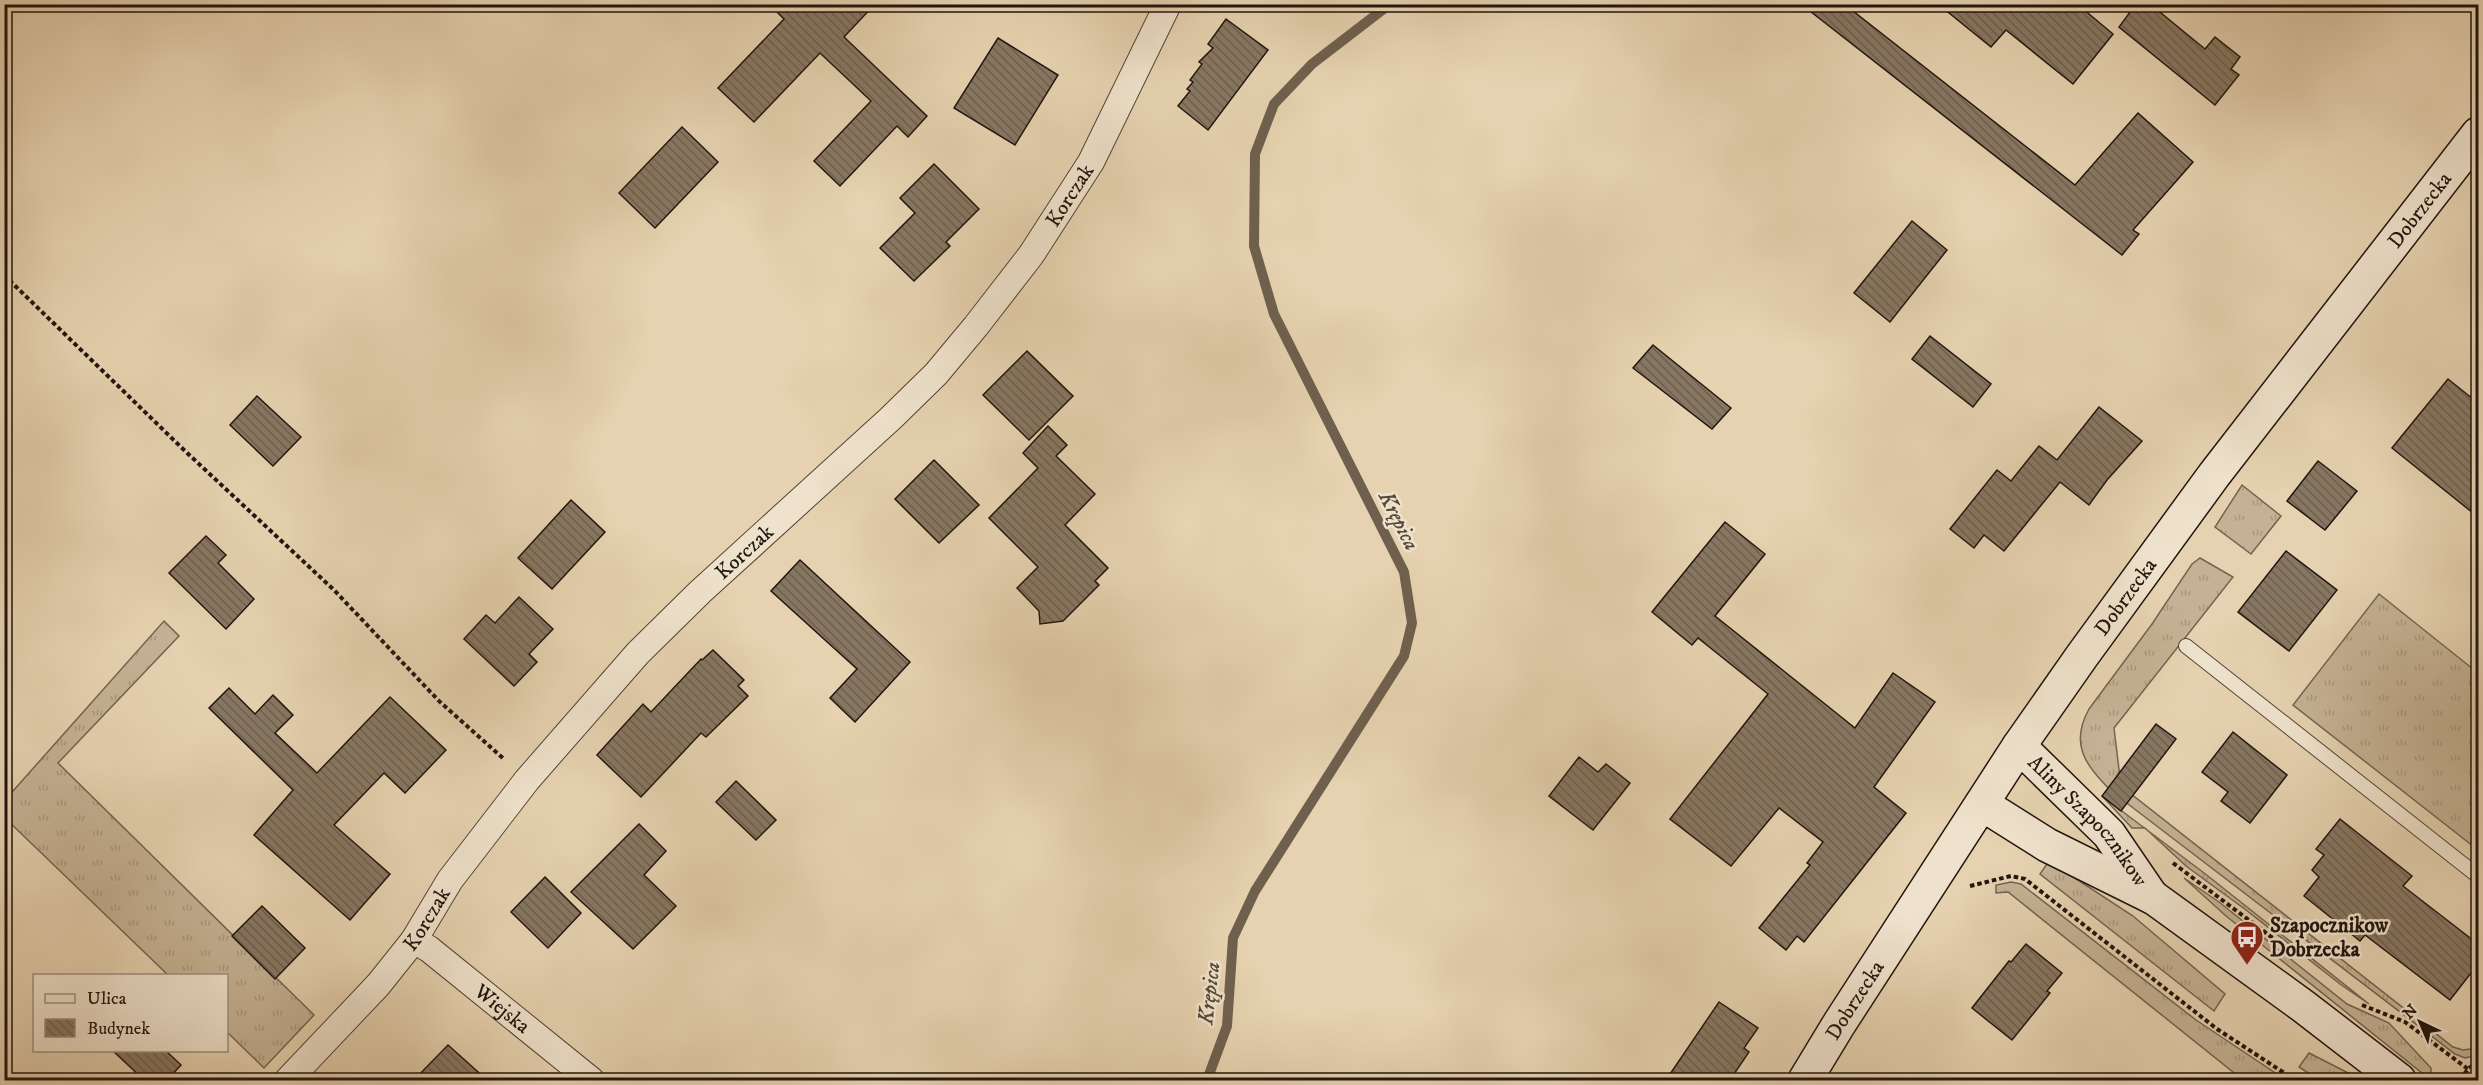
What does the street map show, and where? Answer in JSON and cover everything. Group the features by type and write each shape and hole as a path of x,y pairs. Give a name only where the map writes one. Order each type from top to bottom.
{"street":[{"name":"Korczak","path":"288,1080 378,985 414,940 450,880 527,780 638,654 700,592 891,418 936,374 976,326 1031,255 1091,162 1168,4"},
{"name":"Dobrzecka","path":"1805,1080 2019,746 2214,475 2478,134"},
{"name":"Aliny Szapocznikow","path":"2019,746 2109,834 2154,898"},
{"name":"Aliny Szapocznikow","path":"1982,804 2047,845 2154,898 2303,1006 2399,1080"},
{"name":"Wiejska","path":"414,940 429,949 591,1080"}],"lane":[{"path":"2186,646 2478,876"}],"path":[{"path":"4,275 184,450 334,590 440,700 527,780"},
{"path":"2165,856 2289,951"},
{"path":"1962,890 2011,876 2025,879 2217,1029 2295,1080"},
{"path":"2352,1002 2405,1022 2468,1069"},
{"path":"2460,1080 2478,1061"}],"green space":[{"path":"2242,485 2281,516 2251,554 2215,527"},
{"path":"2200,558 2233,577 2114,728 2121,786 2453,1047 2463,1050 2478,1048 2478,1055 2465,1058 2455,1054 2111,791 2088,763 2083,754 2080,733 2089,709 2152,624 2192,564"},
{"path":"2379,594 2478,673 2478,850 2293,705"},
{"path":"164,621 179,636 58,763 314,1015 264,1068 228,1033 228,974 167,974 5,818 5,800"},
{"path":"2102,796 2144,828 2132,828"},
{"path":"2148,830 2208,876 2369,1004 2186,866"},
{"path":"2049,861 2133,916 2225,994 2214,1011 2040,874"},
{"path":"2184,878 2219,902 2347,1004 2389,1023 2431,1068 2431,1073 2427,1077 2226,916"},
{"path":"2011,882 2021,884 2196,1020 2286,1080 2243,1080 2008,892 1996,893 1996,885"},
{"path":"2309,1053 2362,1080 2319,1080 2299,1067"}],"building":[{"path":"769,4 875,4 844,37 927,116 908,137 897,126 840,186 814,161 871,101 820,53 754,122 718,88 784,19"},
{"path":"1801,4 1844,4 2075,185 2138,113 2193,162 2133,230 2139,234 2122,255"},
{"path":"1938,4 2077,4 2113,34 2073,84 2006,30 1991,47"},
{"path":"2136,4 2150,4 2205,49 2215,37 2240,57 2231,69 2239,75 2215,105 2119,27"},
{"path":"1226,19 1268,50 1208,130 1178,106 1190,91 1187,89 1193,82 1190,80 1202,64 1199,62 1213,48 1208,44"},
{"path":"998,38 1058,75 1015,145 954,108"},
{"path":"682,127 718,162 655,228 619,193"},
{"path":"934,164 979,209 946,242 950,246 914,281 880,248 915,213 900,198"},
{"path":"1912,221 1947,250 1890,322 1854,293"},
{"path":"1930,336 1991,384 1973,407 1912,359"},
{"path":"1653,345 1731,408 1712,429 1633,368"},
{"path":"1027,351 1073,396 1029,440 983,395"},
{"path":"2448,379 2478,403 2478,517 2392,448"},
{"path":"257,396 301,437 273,466 230,425"},
{"path":"2099,407 2142,441 2107,480 2089,505 2060,482 2004,551 1984,535 1974,548 1950,529 1997,470 2011,481 2039,446 2057,460"},
{"path":"1048,426 1067,445 1056,456 1095,494 1065,525 1108,568 1095,581 1099,585 1063,621 1040,624 1039,611 1017,588 1038,567 989,518 1038,468 1023,453"},
{"path":"934,460 979,505 939,543 895,499"},
{"path":"2318,461 2357,491 2325,530 2287,501"},
{"path":"571,500 605,532 552,589 518,558"},
{"path":"1725,522 1765,554 1715,616 1855,728 1893,673 1935,702 1874,787 1906,813 1804,942 1797,936 1786,950 1759,928 1810,865 1807,863 1823,842 1779,808 1731,866 1670,819 1768,694 1698,638 1692,645 1652,612"},
{"path":"206,536 226,555 218,563 254,599 226,629 169,573"},
{"path":"2286,551 2337,590 2289,651 2238,612"},
{"path":"800,560 910,662 855,722 830,698 857,669 771,591"},
{"path":"519,597 553,629 529,654 537,662 514,686 464,639 486,615 495,623"},
{"path":"713,650 744,680 738,686 748,696 706,737 701,733 641,797 597,755 643,704 651,712 701,659"},
{"path":"229,688 255,714 273,695 293,715 275,733 317,773 390,697 446,750 405,793 384,773 334,825 390,874 350,920 254,835 293,790 209,708"},
{"path":"2156,724 2176,739 2121,811 2102,796"},
{"path":"2233,732 2287,775 2250,823 2221,801 2228,792 2202,772"},
{"path":"1579,757 1598,772 1606,764 1630,783 1593,830 1549,796"},
{"path":"736,781 776,820 756,840 716,802"},
{"path":"2340,819 2412,876 2403,886 2478,944 2478,964 2450,1000 2365,935 2360,941 2304,896 2319,877 2312,870 2324,855 2316,849"},
{"path":"639,824 666,851 644,875 676,906 633,949 571,892"},
{"path":"545,877 581,913 548,948 511,912"},
{"path":"262,906 305,948 275,979 232,936"},
{"path":"2026,944 2062,973 2047,991 2050,993 2012,1040 1972,1008 2009,961 2011,962"},
{"path":"1719,1002 1758,1028 1744,1048 1749,1052 1730,1080 1666,1080"},
{"path":"448,1045 487,1080 414,1080"},
{"path":"114,1052 167,1052 181,1065 167,1080 144,1080"}],"waterway":[{"name":"Krępica","path":"1207,1080 1227,1026 1233,938 1255,891 1404,656 1412,623 1404,572 1274,314 1254,246 1255,154 1274,104 1312,64 1390,4"}],"place":[{"name":"Szapocznikow Dobrzecka","path":"2247,966"}]}
